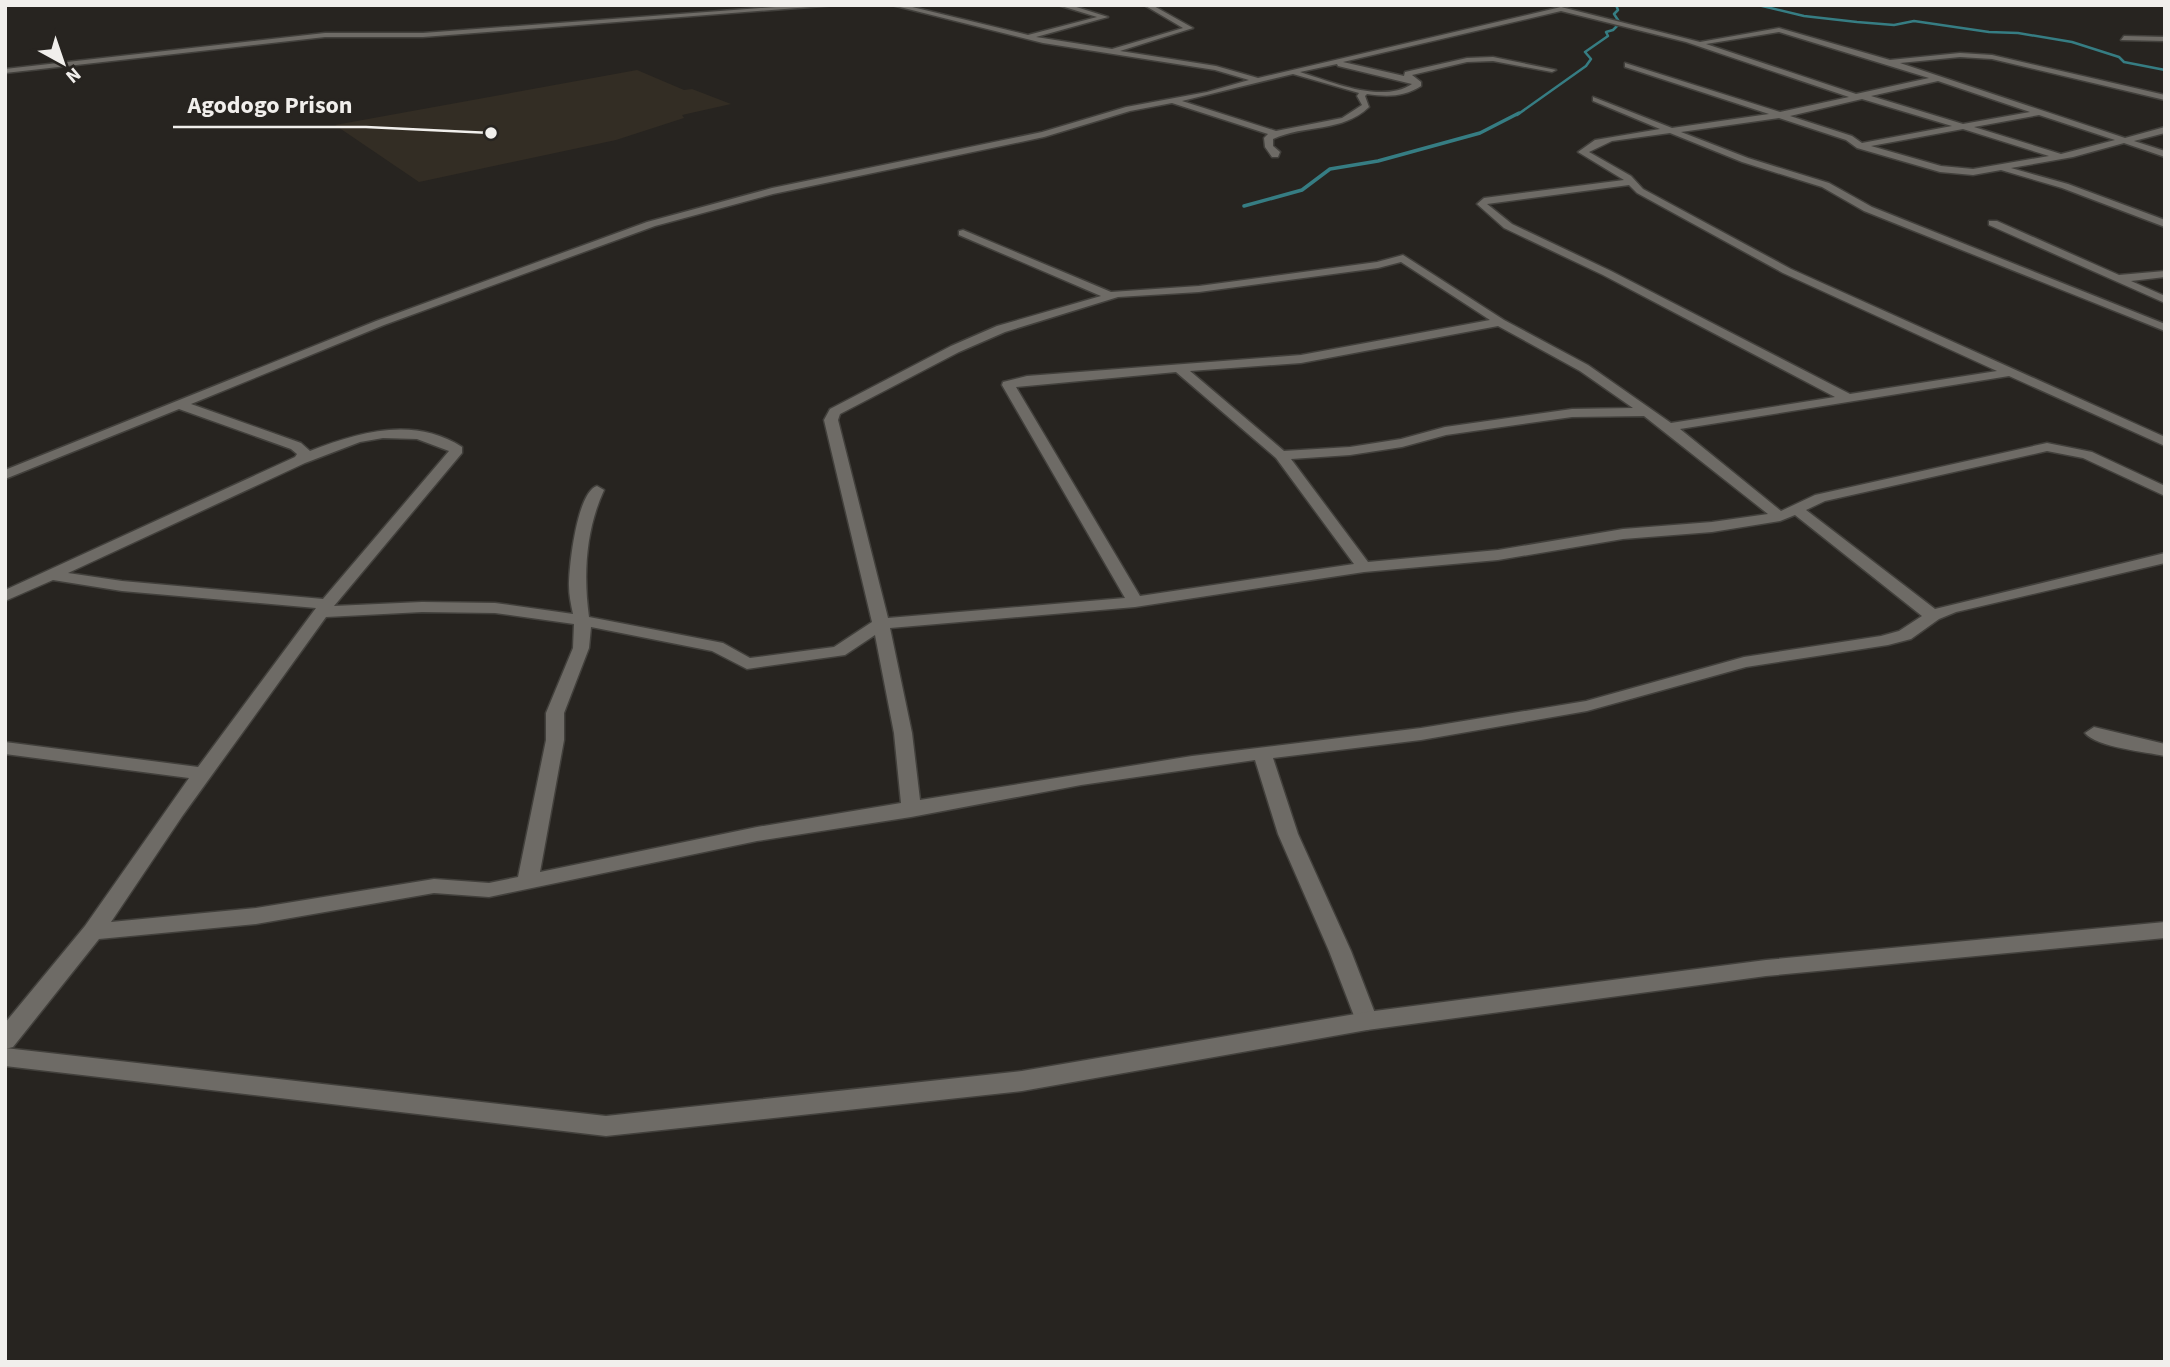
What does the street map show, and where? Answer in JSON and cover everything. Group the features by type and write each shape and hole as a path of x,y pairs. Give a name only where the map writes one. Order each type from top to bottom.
{"street":[{"path":"5,71 325,36 422,35 833,5"},
{"path":"895,5 1026,37 1216,68 1258,80"},
{"path":"1026,37 1105,17 1061,5"},
{"path":"1108,52 1189,28 1147,5"},
{"path":"5,475 380,323 651,224 772,191 1044,134 1129,109 1209,94 1258,80 1562,9 1699,43 1857,95 2060,156"},
{"path":"1699,43 1779,30 1886,61 2165,155"},
{"path":"2124,38 2165,39"},
{"path":"1886,61 1981,55 2165,98"},
{"path":"1410,80 1408,74 1467,60 1493,59 1552,70"},
{"path":"1293,73 1365,92 1385,94 1409,90 1418,84 1335,63"},
{"path":"1628,65 1849,138 1860,146 1949,171 1973,172 2002,168 2165,130"},
{"path":"2052,72 2077,83 2165,108"},
{"path":"1936,79 1777,115 1629,136 1584,149 1585,154 1615,170 1640,191 1787,271 2165,442"},
{"path":"1275,155 1266,140 1276,134 1345,120 1364,109 1366,105 1361,96 1365,92"},
{"path":"1596,99 1738,157 1833,189 1857,200 1868,209 2165,328"},
{"path":"1170,100 1276,134"},
{"path":"1860,146 2038,112"},
{"path":"2002,168 2065,186 2165,224"},
{"path":"1630,182 1484,201 1482,204 1508,226 1607,273 1849,399"},
{"path":"1993,223 2165,300"},
{"path":"962,233 1113,297"},
{"path":"911,810 904,733 881,624 831,420 835,412 943,355 1001,329 1117,294 1199,289 1378,265 1404,258 1500,322 1584,368 1669,427 1780,517"},
{"path":"2117,279 2165,274"},
{"path":"1135,602 1008,386 1027,380 1301,359 1500,322"},
{"path":"1180,368 1281,455 1364,567"},
{"path":"1669,427 2012,372"},
{"path":"177,404 302,449 304,453 300,460"},
{"path":"1281,455 1350,451 1402,443 1445,431 1572,413 1645,412"},
{"path":"5,596 300,460 372,435 409,434 447,442 457,450 324,608 203,774 93,932 5,1040"},
{"path":"51,574 122,586 324,608 495,608 582,620 717,647 747,664 839,651 857,642 881,624 1135,602 1364,567 1498,555 1623,534 1712,527 1780,517 1820,498 2047,447 2087,455 2165,492"},
{"path":"527,884 555,740 555,713 581,648 582,620 577,586 586,513 597,490"},
{"path":"1796,509 1933,616"},
{"path":"93,932 256,916 435,886 489,890 757,834 911,810 1081,779 1422,734 1587,706 1744,662 1882,641 1905,635 1933,616 1951,608 2165,558"},
{"path":"2094,733 2114,740 2165,750"},
{"path":"5,748 203,774"},
{"path":"1262,753 1288,834 1340,951 1367,1021"},
{"path":"5,1057 606,1126 1022,1081 1367,1021 1766,968 2165,930"}],"shaded area":[{"path":"637,70 684,90 692,89 731,104 682,115 684,118 616,140 419,182 335,125"}],"waterway":[{"path":"1517,115 1586,66 1591,59 1585,52 1608,36 1606,32 1613,30 1620,23 1614,14 1618,10 1616,5"},
{"path":"1758,5 1804,16 1857,22 1894,25 1914,21 1989,32 2018,33 2072,42 2119,57 2124,62 2165,70"},
{"path":"1244,206 1302,190 1330,169 1378,161 1480,133 1519,113"}],"place":[{"name":"Agodogo Prison","path":"491,133"}]}
